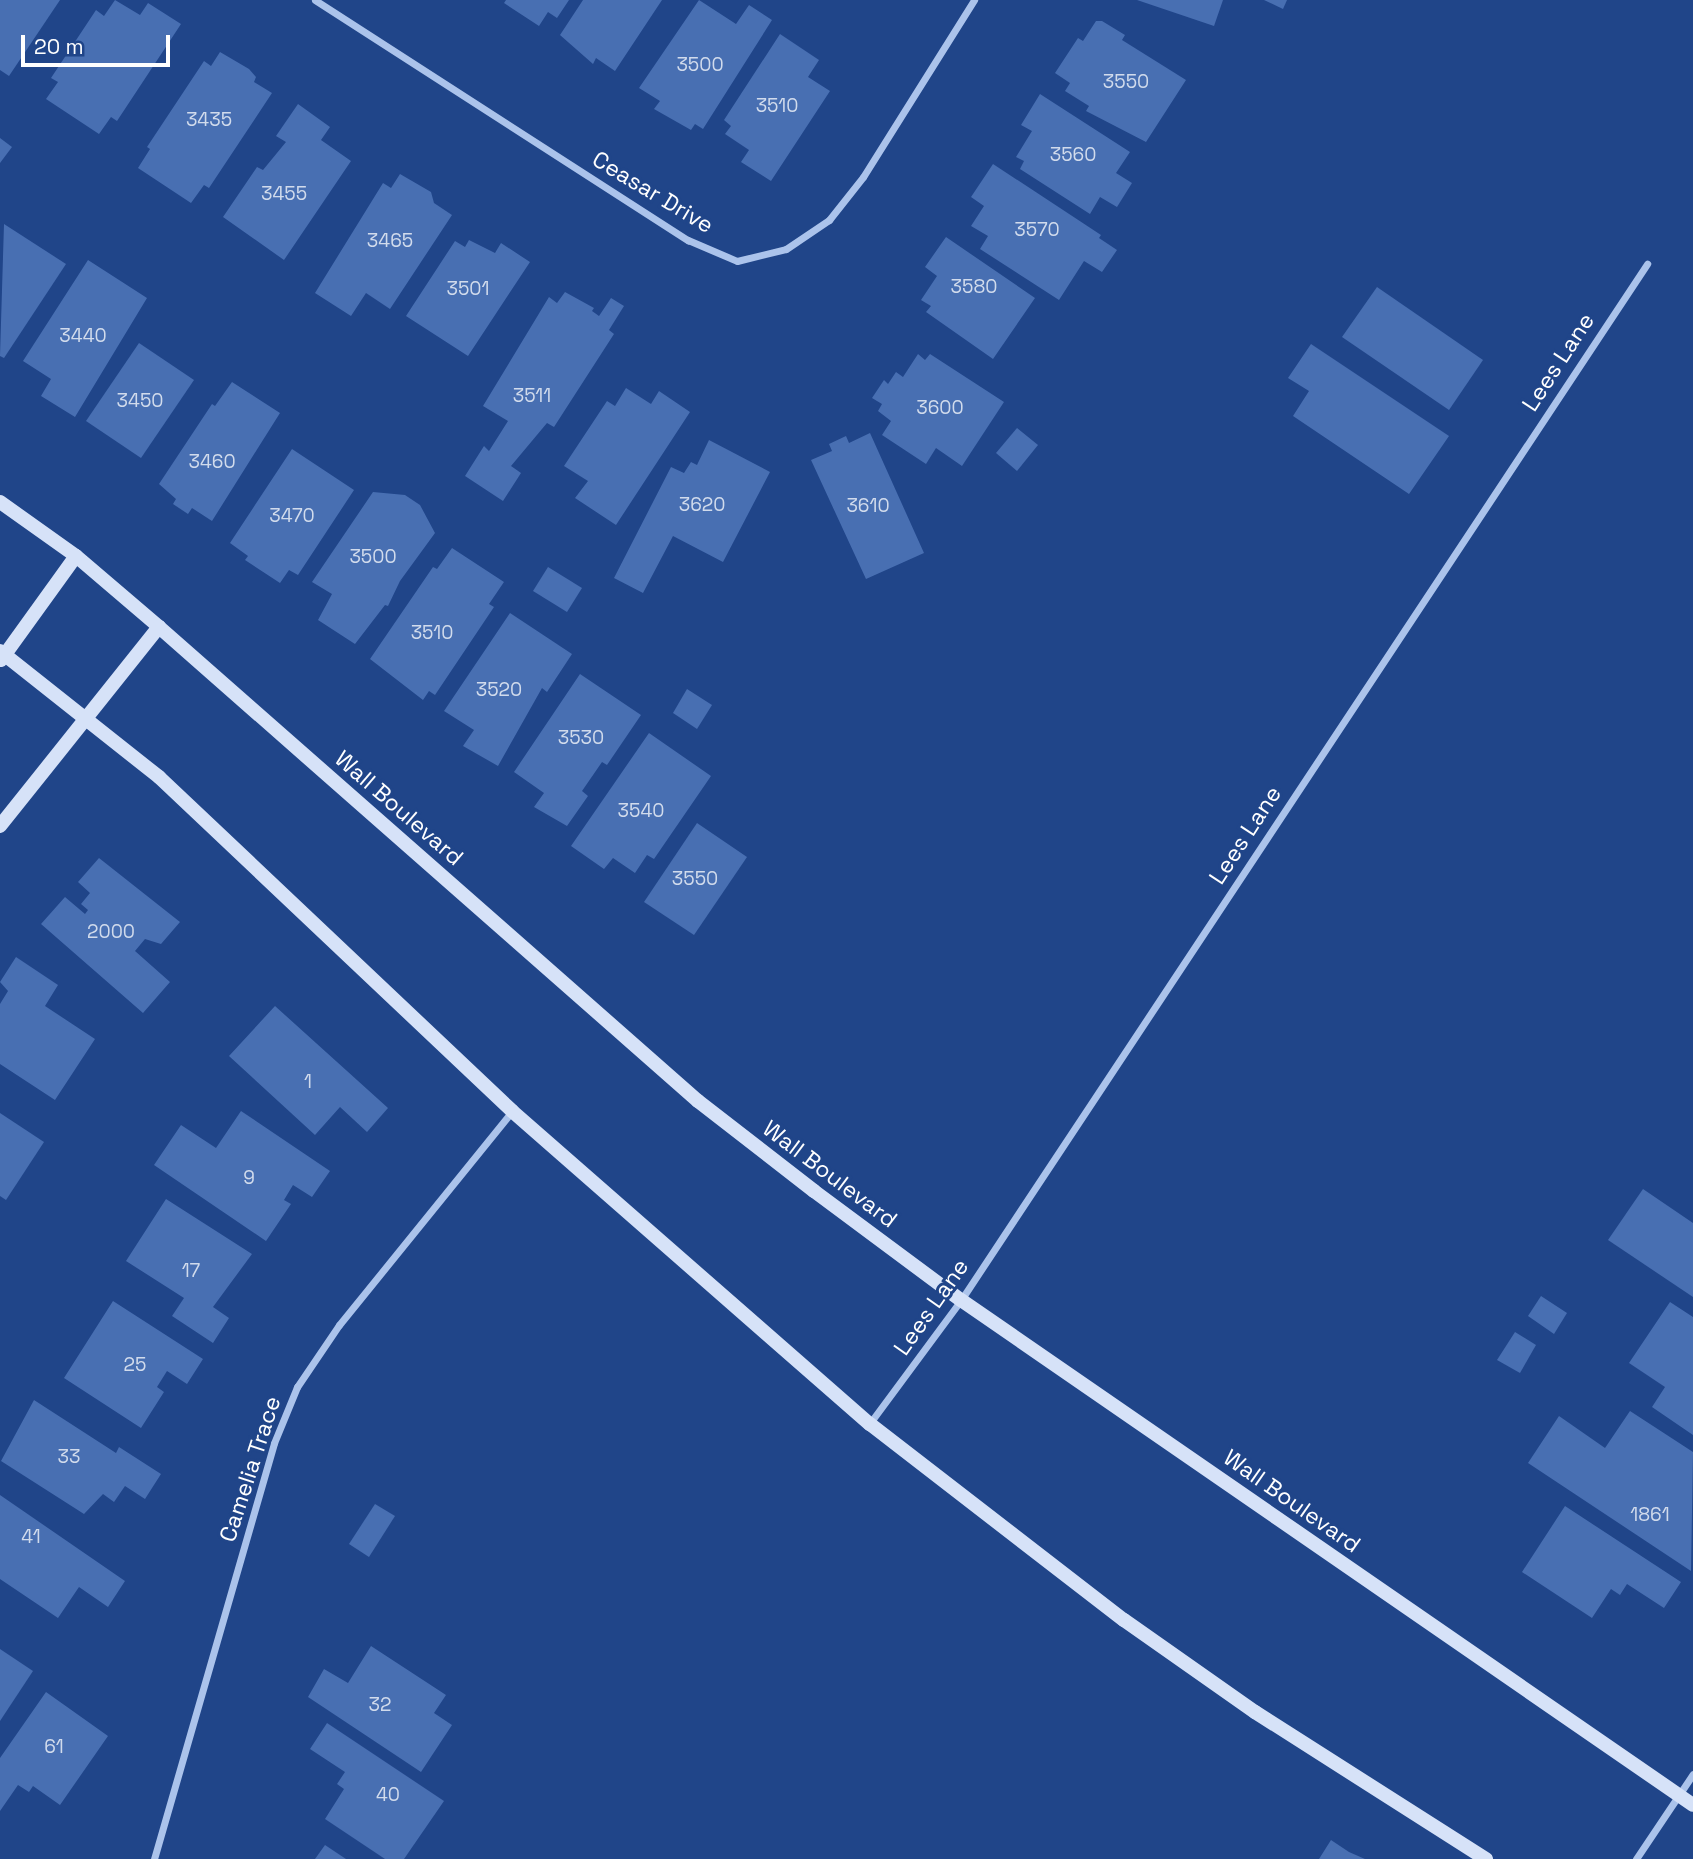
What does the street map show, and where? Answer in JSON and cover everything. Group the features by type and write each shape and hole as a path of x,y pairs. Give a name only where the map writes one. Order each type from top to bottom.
{"street":[{"name":"Ceasar Drive","path":"315,0 688,240 737,261 786,250 829,220 863,177 974,0"},
{"name":"Lees Lane","path":"870,1424 961,1300 1647,264"},
{"name":"Wall Boulevard","path":"0,502 76,556 159,626 698,1101 961,1300 1693,1805"},
{"path":"76,556 2,655 159,777 512,1111 870,1424 1157,1643 1255,1712 1486,1859"},
{"path":"0,826 159,626"},
{"name":"Camelia Trace","path":"154,1859 274,1443 297,1387 339,1325 512,1111"},
{"path":"1636,1859 1693,1774"}],"building":[{"path":"0,0 60,0 9,76 0,70"},
{"path":"115,0 140,15 148,3 181,24 117,121 111,117 99,134 46,99 58,82 51,78 96,10 104,16"},
{"path":"506,0 569,0 557,18 548,12 539,26 504,3"},
{"path":"583,0 662,0 615,71 596,58 593,64 560,35"},
{"path":"699,0 736,24 749,5 772,20 703,129 695,124 691,130 654,109 660,101 639,88"},
{"path":"1137,0 1223,0 1214,26"},
{"path":"1264,0 1287,0 1283,9"},
{"path":"1096,21 1102,21 1125,35 1122,40 1186,80 1146,142 1086,111 1089,106 1065,91 1070,83 1055,73 1078,38 1083,41"},
{"path":"780,34 819,60 808,77 830,91 771,181 741,162 749,150 725,134 731,126 724,120"},
{"path":"220,52 249,69 256,77 254,82 272,93 209,188 204,185 191,203 138,168 150,149 147,147 204,61 211,66"},
{"path":"1040,94 1130,152 1116,173 1132,183 1117,207 1100,197 1090,214 1020,169 1024,161 1016,157 1032,131 1021,125"},
{"path":"298,104 330,127 321,140 351,161 284,260 223,217 257,167 263,170 286,142 276,136"},
{"path":"0,138 12,147 0,163"},
{"path":"993,164 1101,235 1099,238 1117,250 1102,272 1084,261 1059,300 980,249 988,236 971,226 984,206 971,197"},
{"path":"400,174 431,192 434,203 452,215 390,309 366,293 351,316 315,293 383,183 391,188"},
{"path":"4,224 66,264 4,358 0,356"},
{"path":"946,237 1035,298 993,359 926,312 931,306 921,300 937,276 925,267"},
{"path":"469,240 495,253 501,243 530,262 468,356 406,316 455,241 465,247"},
{"path":"88,260 147,298 75,417 41,396 51,379 23,361"},
{"path":"1377,287 1483,360 1449,410 1342,337"},
{"path":"565,292 594,308 592,311 599,316 611,298 624,306 609,330 614,334 554,427 547,423 511,466 521,473 503,501 465,476 484,446 489,451 508,421 483,406 549,297 557,303"},
{"path":"139,343 194,380 141,458 86,421"},
{"path":"1311,344 1449,436 1409,494 1293,416 1309,391 1288,378"},
{"path":"918,354 925,360 930,354 1004,402 962,466 936,448 926,464 882,435 891,421 878,411 882,404 872,398 884,380 888,384 896,372 903,377"},
{"path":"232,382 280,413 212,521 192,508 188,514 173,504 176,499 159,484 212,404 215,406"},
{"path":"626,388 651,404 659,391 690,412 616,525 575,498 588,481 564,466 607,401 615,406"},
{"path":"1017,428 1038,445 1017,471 996,453"},
{"path":"870,433 924,553 866,579 811,460 832,451 829,444 846,436 849,443"},
{"path":"709,440 770,472 723,562 673,536 643,593 614,578 671,467 684,473 691,462 697,465"},
{"path":"292,449 354,490 298,575 289,570 280,583 245,560 248,556 230,543"},
{"path":"373,492 405,495 420,505 435,533 400,581 388,606 385,605 355,644 318,620 332,594 312,582"},
{"path":"452,548 504,582 489,604 494,607 435,695 429,691 423,700 370,659 433,567 437,569"},
{"path":"548,567 582,588 567,612 533,591"},
{"path":"510,613 572,654 547,692 542,688 498,766 463,746 474,730 444,711"},
{"path":"580,674 641,715 607,765 602,762 582,791 588,796 567,826 534,807 544,793 514,772"},
{"path":"687,689 712,705 697,729 673,713"},
{"path":"649,733 711,776 654,859 647,855 635,873 613,858 604,869 571,846"},
{"path":"697,823 747,857 694,935 644,902"},
{"path":"99,858 180,922 161,944 145,939 135,951 170,982 143,1013 41,924 65,897 85,914 88,910 81,904 90,893 78,882"},
{"path":"16,957 58,985 45,1006 95,1039 55,1100 0,1064 0,1004 8,991 0,982"},
{"path":"275,1006 388,1108 367,1132 340,1107 315,1135 229,1056"},
{"path":"241,1111 330,1171 312,1197 293,1185 284,1200 291,1204 266,1241 154,1165 181,1125 216,1148"},
{"path":"0,1113 44,1142 6,1200 0,1196"},
{"path":"1643,1189 1693,1223 1693,1297 1608,1240"},
{"path":"166,1199 252,1254 213,1307 229,1318 213,1343 172,1316 184,1298 126,1261"},
{"path":"1541,1296 1567,1313 1554,1334 1528,1316"},
{"path":"113,1301 203,1359 187,1384 167,1371 157,1387 164,1392 141,1428 64,1378"},
{"path":"1670,1302 1693,1317 1693,1435 1652,1407 1665,1387 1629,1363"},
{"path":"1515,1332 1536,1345 1520,1373 1497,1360"},
{"path":"34,1400 116,1453 119,1447 161,1474 145,1499 125,1486 114,1502 103,1494 84,1514 1,1461"},
{"path":"1630,1411 1693,1452 1691,1571 1528,1463 1559,1416 1605,1448"},
{"path":"0,1495 125,1581 108,1607 79,1587 58,1618 0,1579"},
{"path":"375,1504 395,1516 369,1557 349,1544"},
{"path":"1565,1506 1681,1582 1664,1608 1627,1584 1620,1595 1611,1589 1592,1618 1522,1572"},
{"path":"371,1646 446,1695 434,1713 452,1725 421,1772 308,1697 324,1669 348,1683"},
{"path":"0,1649 33,1671 0,1721"},
{"path":"46,1692 108,1736 60,1805 33,1786 29,1792 18,1785 0,1811 0,1758"},
{"path":"327,1723 444,1801 404,1859 385,1859 325,1819 344,1789 337,1784 345,1772 310,1749"},
{"path":"1331,1840 1349,1852 1365,1859 1319,1859"},
{"path":"325,1845 346,1859 315,1859"}]}
